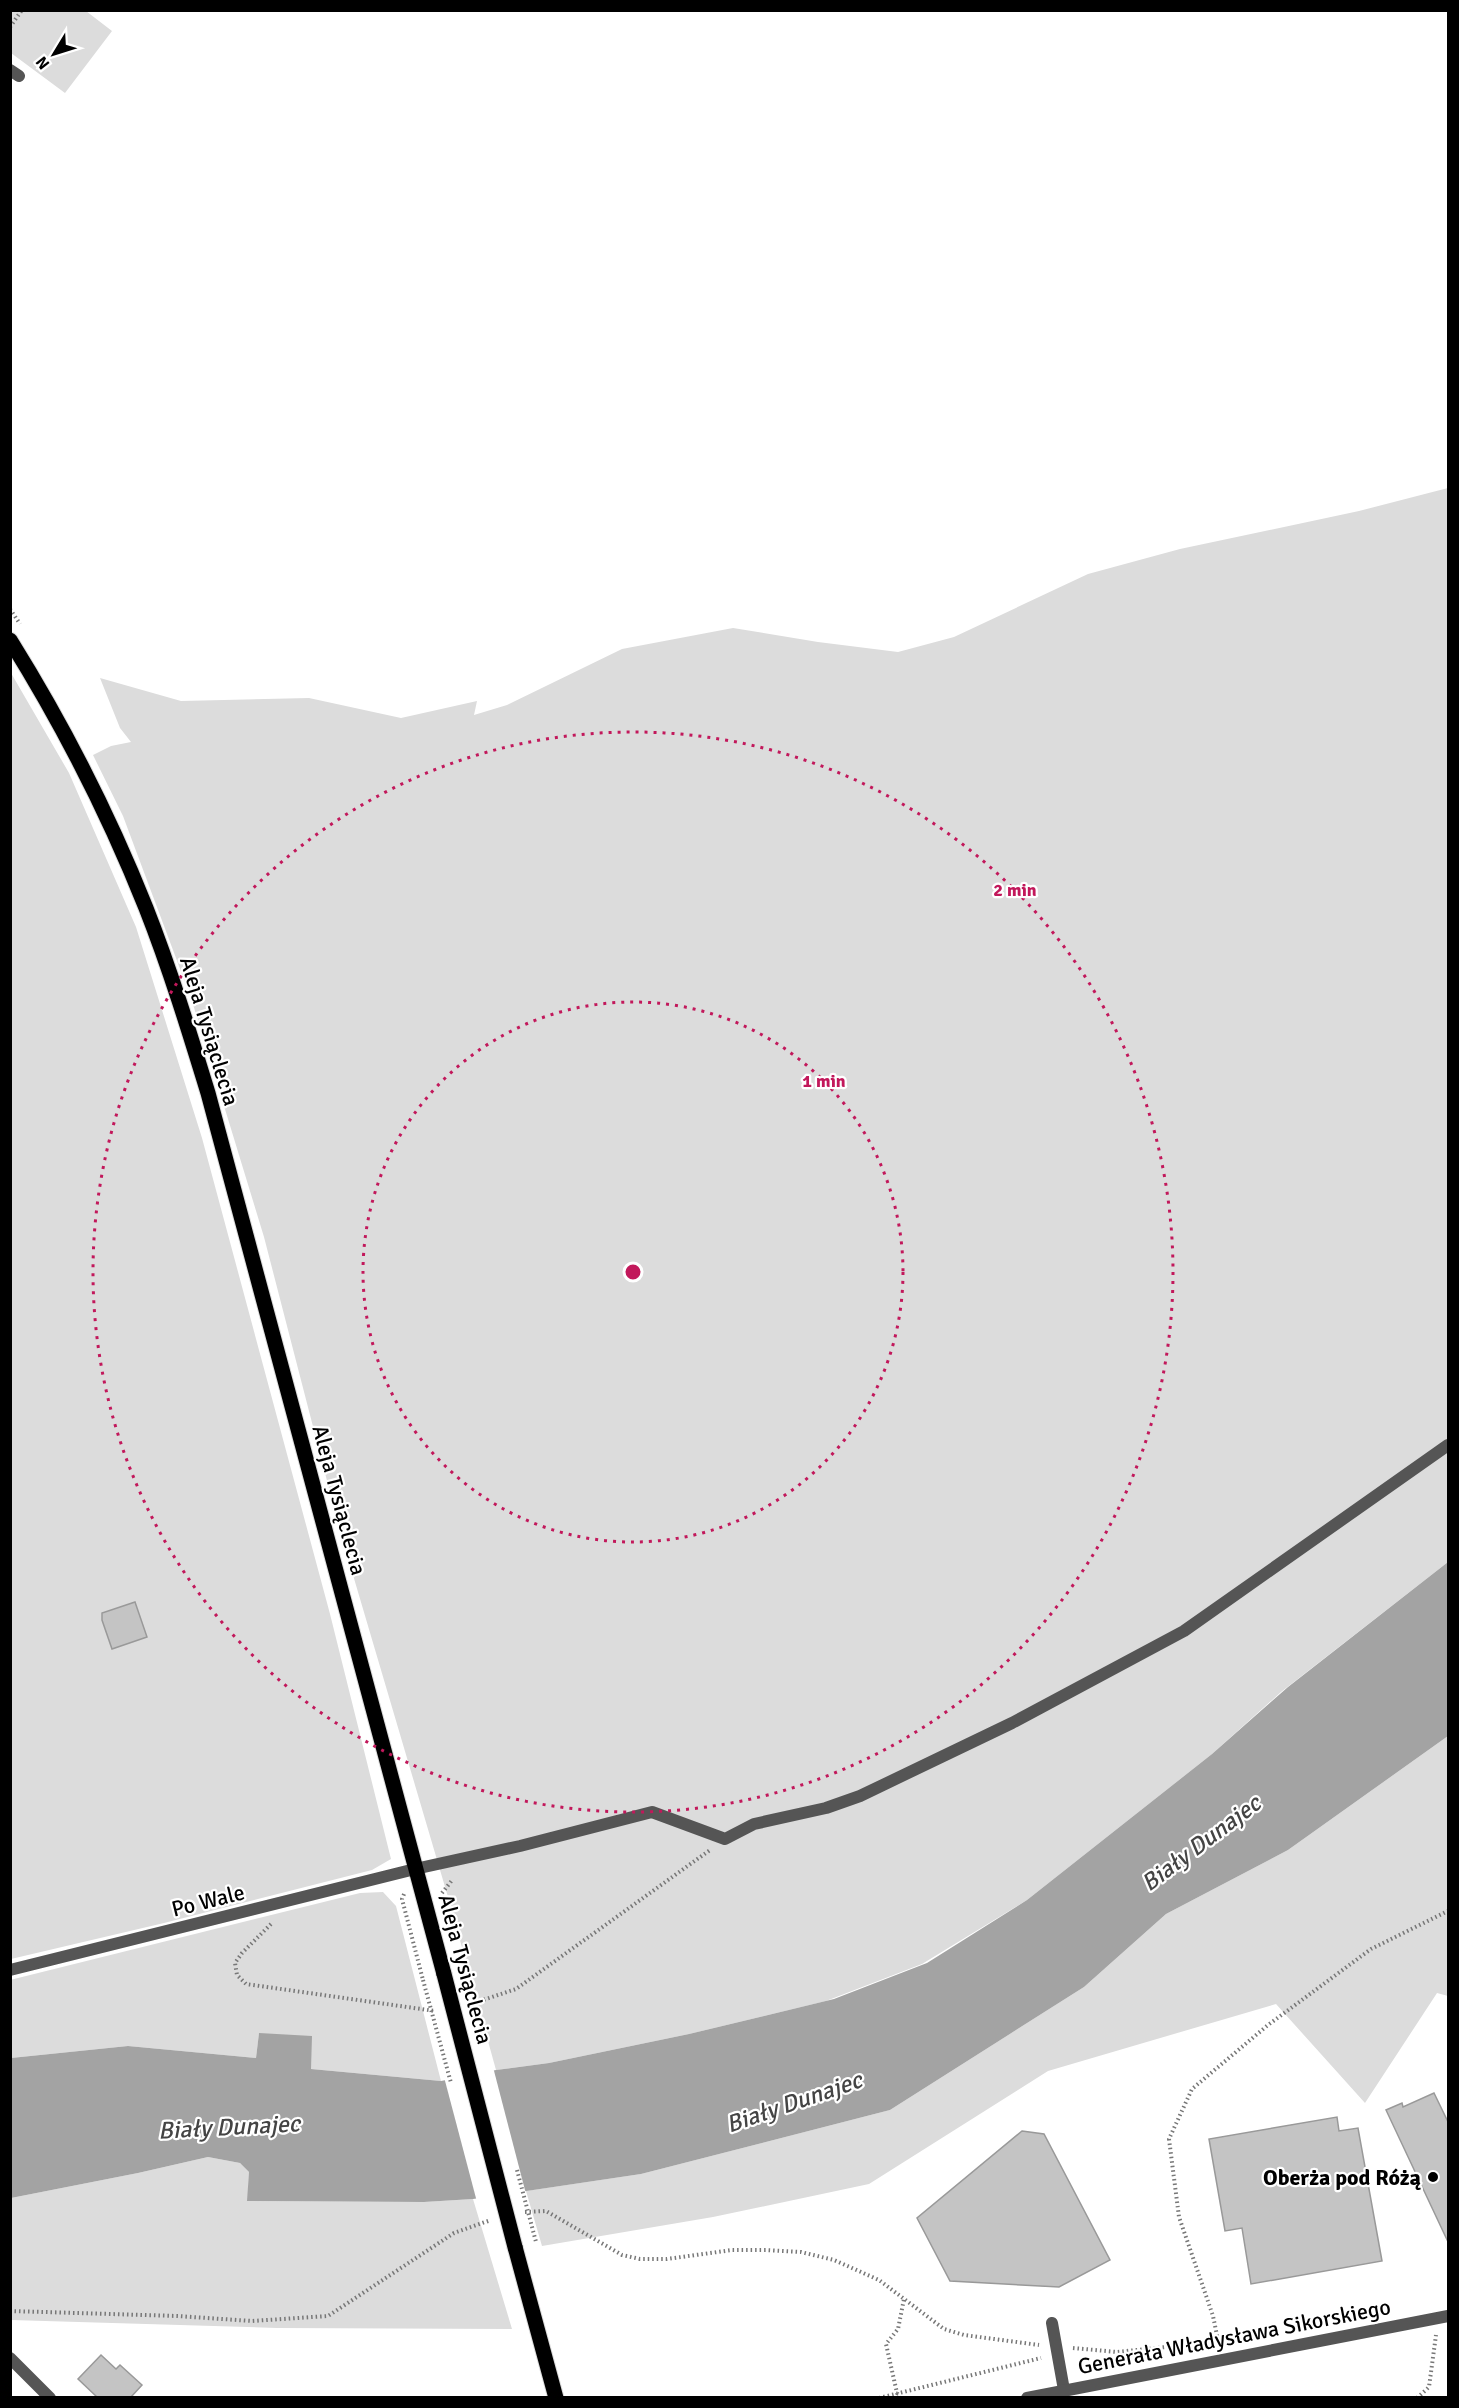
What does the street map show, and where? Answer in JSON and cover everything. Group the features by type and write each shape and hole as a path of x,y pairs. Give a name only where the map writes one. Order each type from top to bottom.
{"main road":[{"name":"Aleja Tysiąclecia","path":"10,640 63,729 94,791 145,906 180,1003 208,1094 556,2397"}],"street":[{"name":"Po Wale","path":"10,1970 652,1812 725,1839 754,1824 826,1808 860,1796 1012,1723 1184,1631 1449,1445"},
{"name":"Generała Władysława Sikorskiego","path":"1027,2397 1449,2316"},
{"path":"1052,2323 1064,2390"},
{"path":"10,2358 50,2397"}],"path":[{"path":"10,27 22,10"},
{"path":"1221,2360 1214,2316 1179,2217 1169,2139 1192,2089 1268,2025 1371,1949 1449,1911"},
{"path":"521,2213 546,2211 622,2255 640,2259 667,2259 732,2250 801,2252 834,2260 879,2280 944,2329 964,2335 1117,2352 1219,2341"},
{"path":"10,2311 177,2316 252,2321 328,2316 454,2233 476,2224 498,2219"},
{"path":"900,2397 886,2344 898,2329 904,2299"},
{"path":"1417,2397 1429,2387 1436,2334"},
{"path":"879,2397 1047,2357"}],"shaded area":[{"path":"11,10 86,11 112,31 65,93 11,53"},
{"path":"1448,488 1448,1562 1281,1692 1212,1754 1027,1900 922,1964 826,2001 689,2034 549,2063 496,2070 448,1897 340,1531 264,1237 192,1001 123,816 93,755 111,746 131,742 120,728 100,678 181,701 309,698 401,718 477,701 474,715 507,705 622,649 733,628 898,652 954,637 1088,574 1180,549 1359,511"},
{"path":"11,673 69,773 136,927 202,1138 330,1614 391,1859 372,1870 11,1959"},
{"path":"1448,1736 1448,1996 1437,1993 1365,2103 1276,2004 1048,2071 869,2184 713,2217 542,2246 526,2191 641,2174 890,2110 1084,1987 1166,1914 1288,1850"},
{"path":"383,1892 396,1906 441,2081 311,2069 259,2033 256,2058 128,2046 11,2058 10,1980 360,1893"},
{"path":"208,2157 240,2163 249,2172 248,2201 424,2202 473,2199 512,2329 277,2328 11,2320 11,2198"}],"water":[{"name":"Biały Dunajec","path":"1448,1562 1448,1736 1288,1850 1166,1914 1084,1987 890,2110 641,2174 473,2199 424,2202 247,2201 249,2172 240,2163 208,2157 11,2198 11,2058 128,2046 256,2058 259,2033 312,2036 311,2069 441,2081 496,2070 549,2063 689,2034 834,1999 927,1963 1027,1900 1212,1754 1288,1687"}],"pier":[{"path":"493,2067 526,2194 477,2202 444,2077"}],"building":[{"path":"135,1602 147,1637 112,1649 102,1620 102,1613"},
{"name":"Oberża pod Różą","path":"1434,2093 1449,2124 1449,2244 1386,2110 1402,2103 1403,2107"},
{"path":"1337,2117 1339,2131 1358,2128 1382,2261 1251,2284 1242,2228 1225,2231 1209,2139"},
{"path":"1022,2131 1044,2134 1110,2260 1059,2287 950,2281 917,2218"},
{"path":"101,2355 116,2369 120,2365 142,2385 131,2397 97,2397 78,2379"}],"place":[{"name":"Oberża pod Różą","path":"1433,2177"}]}
